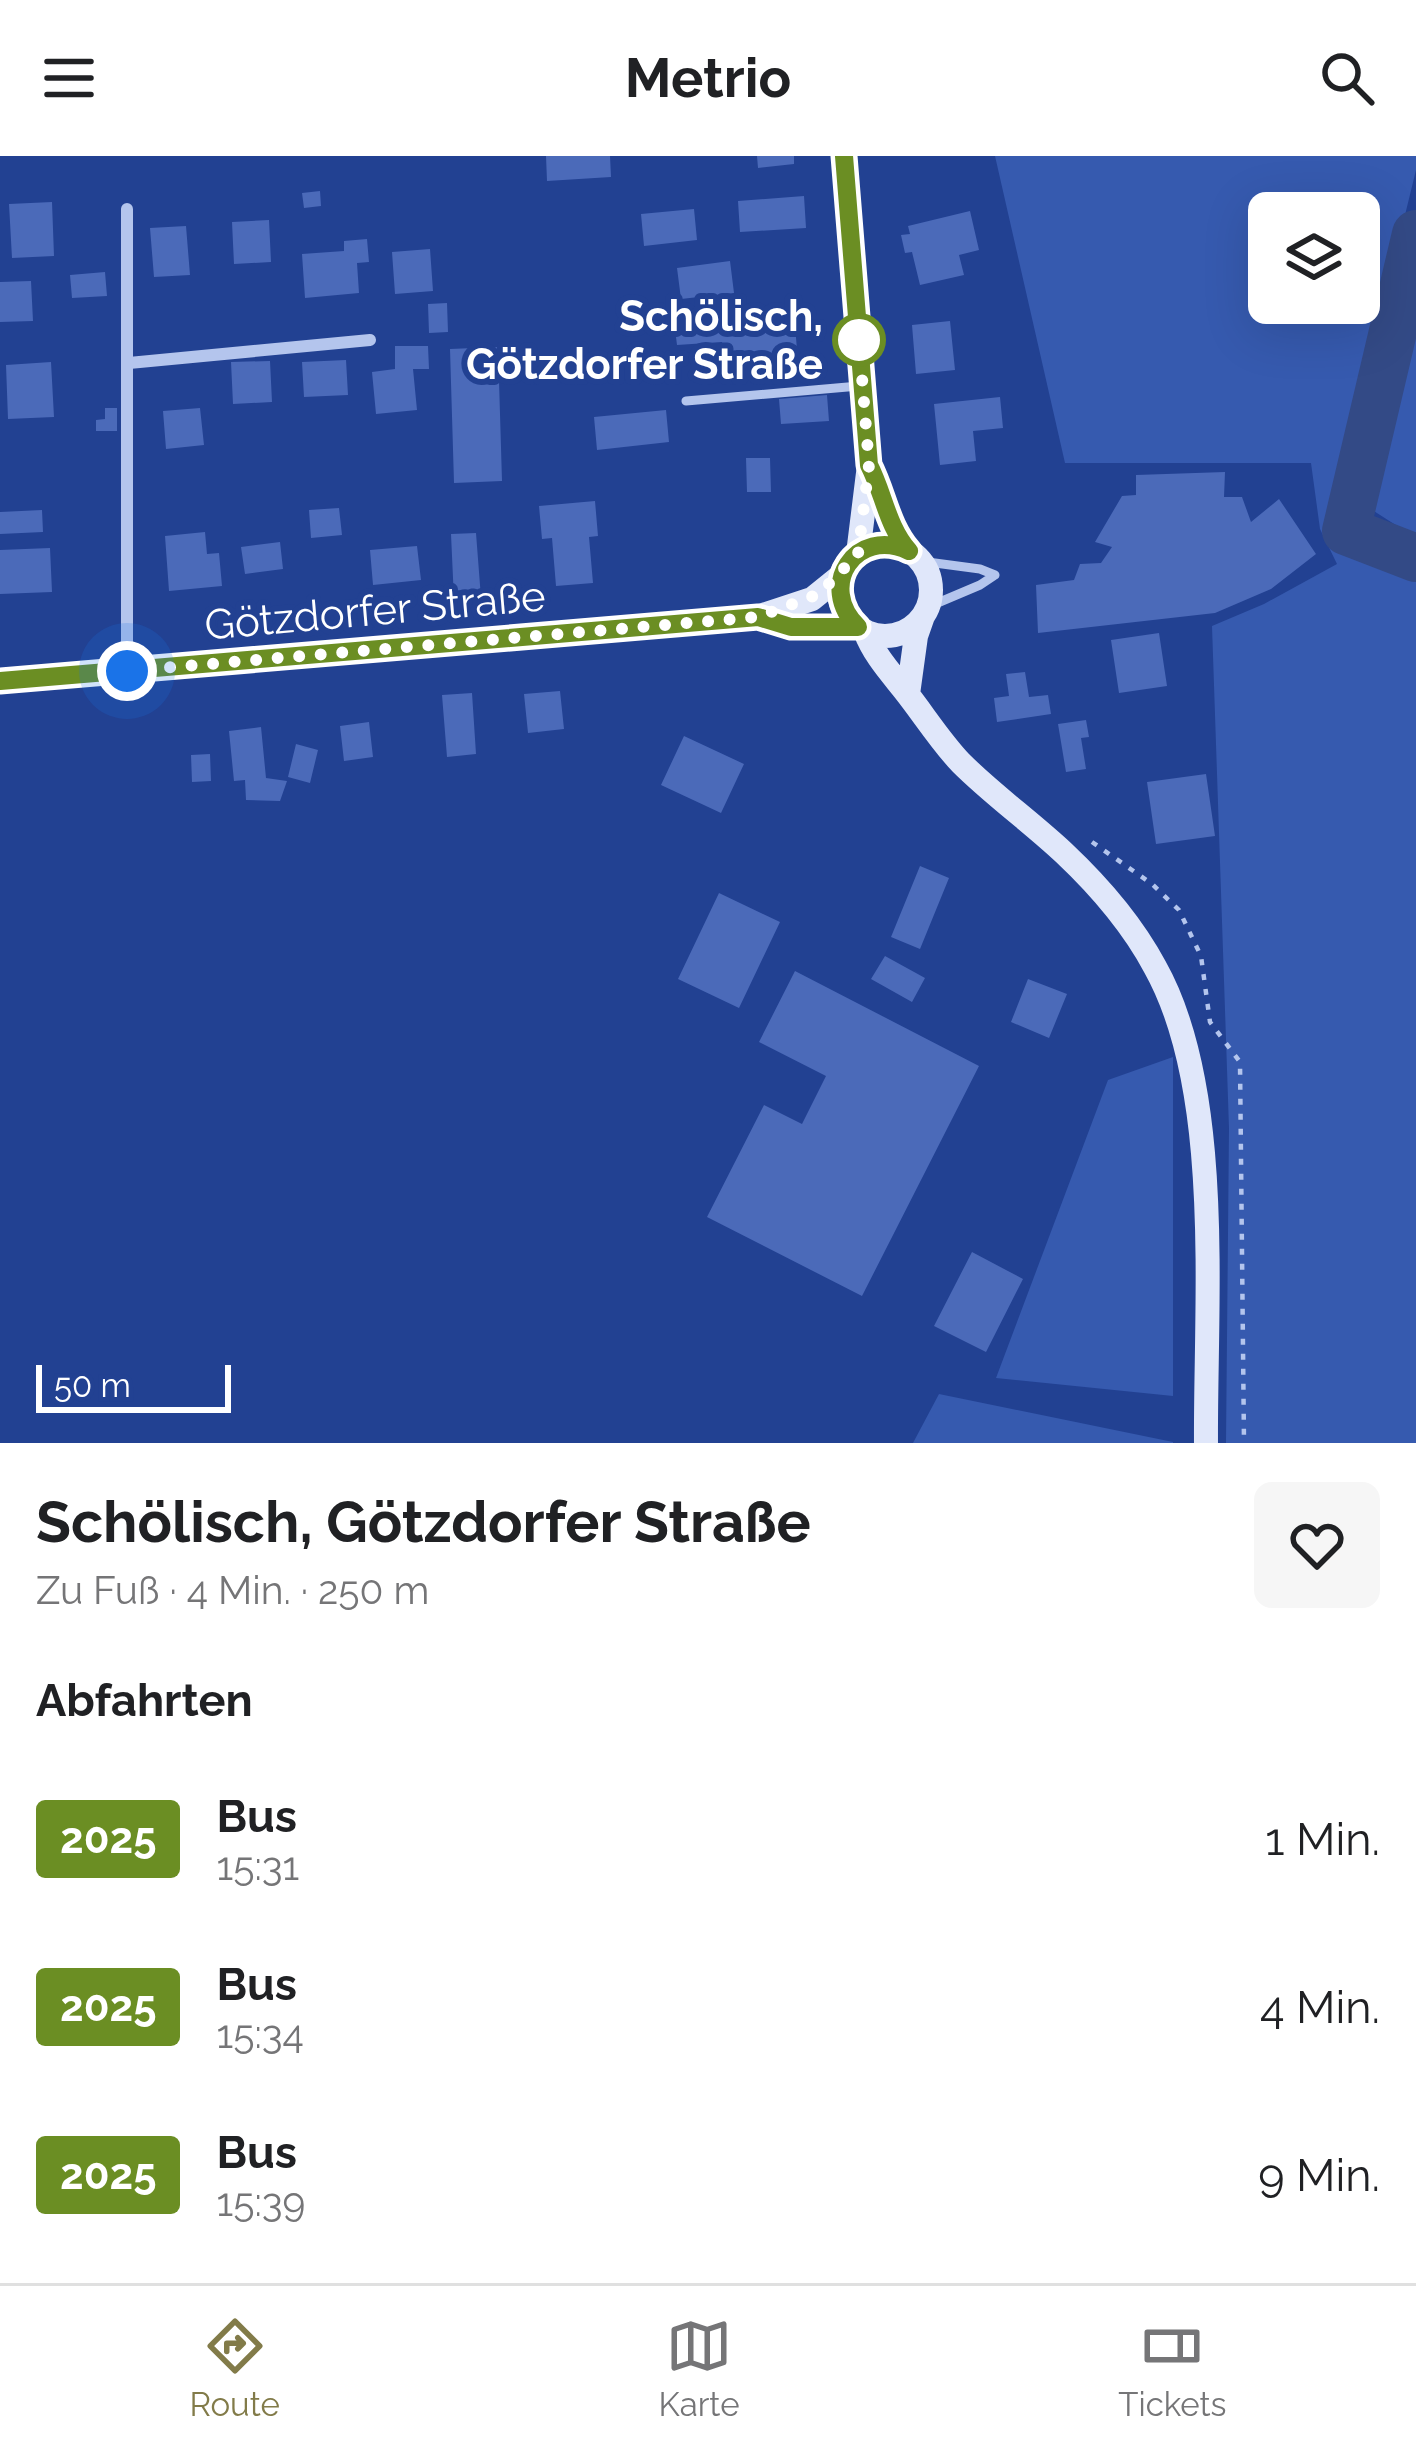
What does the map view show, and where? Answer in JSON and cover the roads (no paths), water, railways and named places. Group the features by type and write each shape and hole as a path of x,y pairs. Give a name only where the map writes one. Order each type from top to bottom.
{"street":[{"path":"844,156 869,465 842,604 963,765 1091,881 1157,969 1180,1026 1193,1076 1204,1202 1206,1443"},
{"path":"127,209 127,671"},
{"path":"129,363 370,340"},
{"path":"869,465 883,492 890,524 931,583 916,636 908,694"},
{"path":"850,564 881,544 915,556"},
{"name":"Götzdorfer Straße","path":"0,681 758,617 812,598 850,564"},
{"path":"861,629 897,635 926,611"},
{"name":"Götzdorfer Straße","path":"758,617 791,627 861,629"}],"lane":[{"path":"686,401 864,386"},
{"path":"915,556 995,575 926,611"}],"waterway":[{"path":"1416,234 1346,531 1416,558"}],"place":[{"name":"Schölisch, Götzdorfer Straße","path":"859,340"}]}
